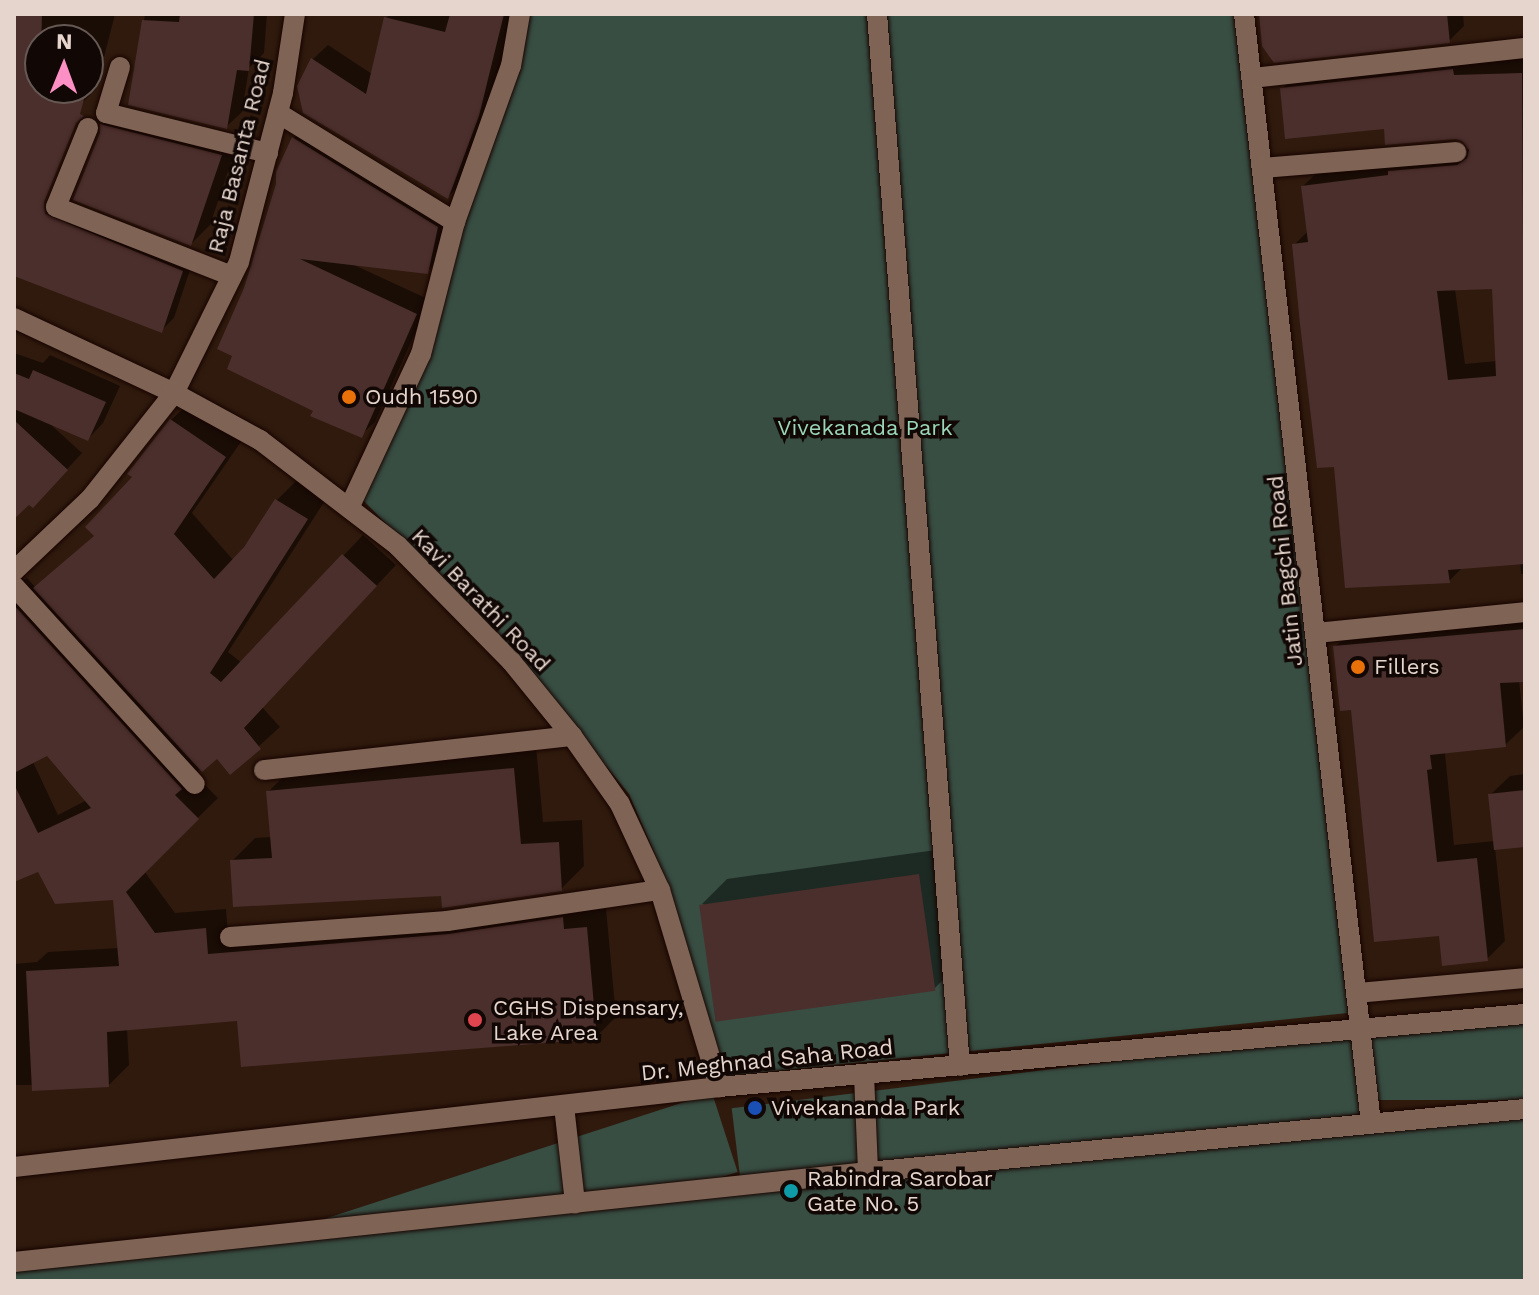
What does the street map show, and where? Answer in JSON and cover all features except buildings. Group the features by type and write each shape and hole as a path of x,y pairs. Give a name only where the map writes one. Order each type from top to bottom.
{"street":[{"name":"Raja Basanta Road","path":"14,571 90,499 174,393 239,262 278,113 295,14"},
{"path":"350,506 421,354 455,222 511,66 520,14"},
{"path":"877,14 960,1066"},
{"name":"Jatin Bagchi Road","path":"1244,14 1371,1123"},
{"path":"1252,78 1525,48"},
{"path":"120,67 106,113 268,153"},
{"path":"278,113 455,222"},
{"path":"88,128 56,207 232,276"},
{"path":"1263,168 1456,152"},
{"name":"Kavi Barathi Road","path":"14,318 174,393 260,440 350,506 398,546 511,661 572,736 620,804 660,890 719,1087"},
{"path":"14,586 195,784"},
{"path":"1316,633 1525,612"},
{"path":"264,770 572,736"},
{"path":"230,937 447,921 660,890"},
{"path":"1357,993 1525,978"},
{"name":"Dr. Meghnad Saha Road","path":"14,1167 719,1087 1361,1026 1525,1014"},
{"path":"864,1075 868,1172"},
{"path":"564,1106 575,1203"},
{"path":"14,1262 868,1172 1525,1109"}],"green space":[{"name":"Vivekanada Park","path":"526,14 1235,14 1348,1013 725,1076 670,889 629,794 525,667 363,500"},
{"path":"1367,1022 1525,1022 1525,1100 1367,1100"},
{"path":"1353,1032 1363,1113 742,1190 732,1108"},
{"path":"712,1093 738,1172 402,1281 133,1281"},
{"path":"1525,1119 1525,1281 14,1281 14,1265 848,1177"}],"place":[{"name":"Oudh 1590","path":"349,397"},
{"name":"Fillers","path":"1358,667"},
{"name":"CGHS Dispensary, Lake Area","path":"475,1020"},
{"name":"Vivekananda Park","path":"755,1108"},
{"name":"Rabindra Sarobar Gate No. 5","path":"791,1191"}]}
